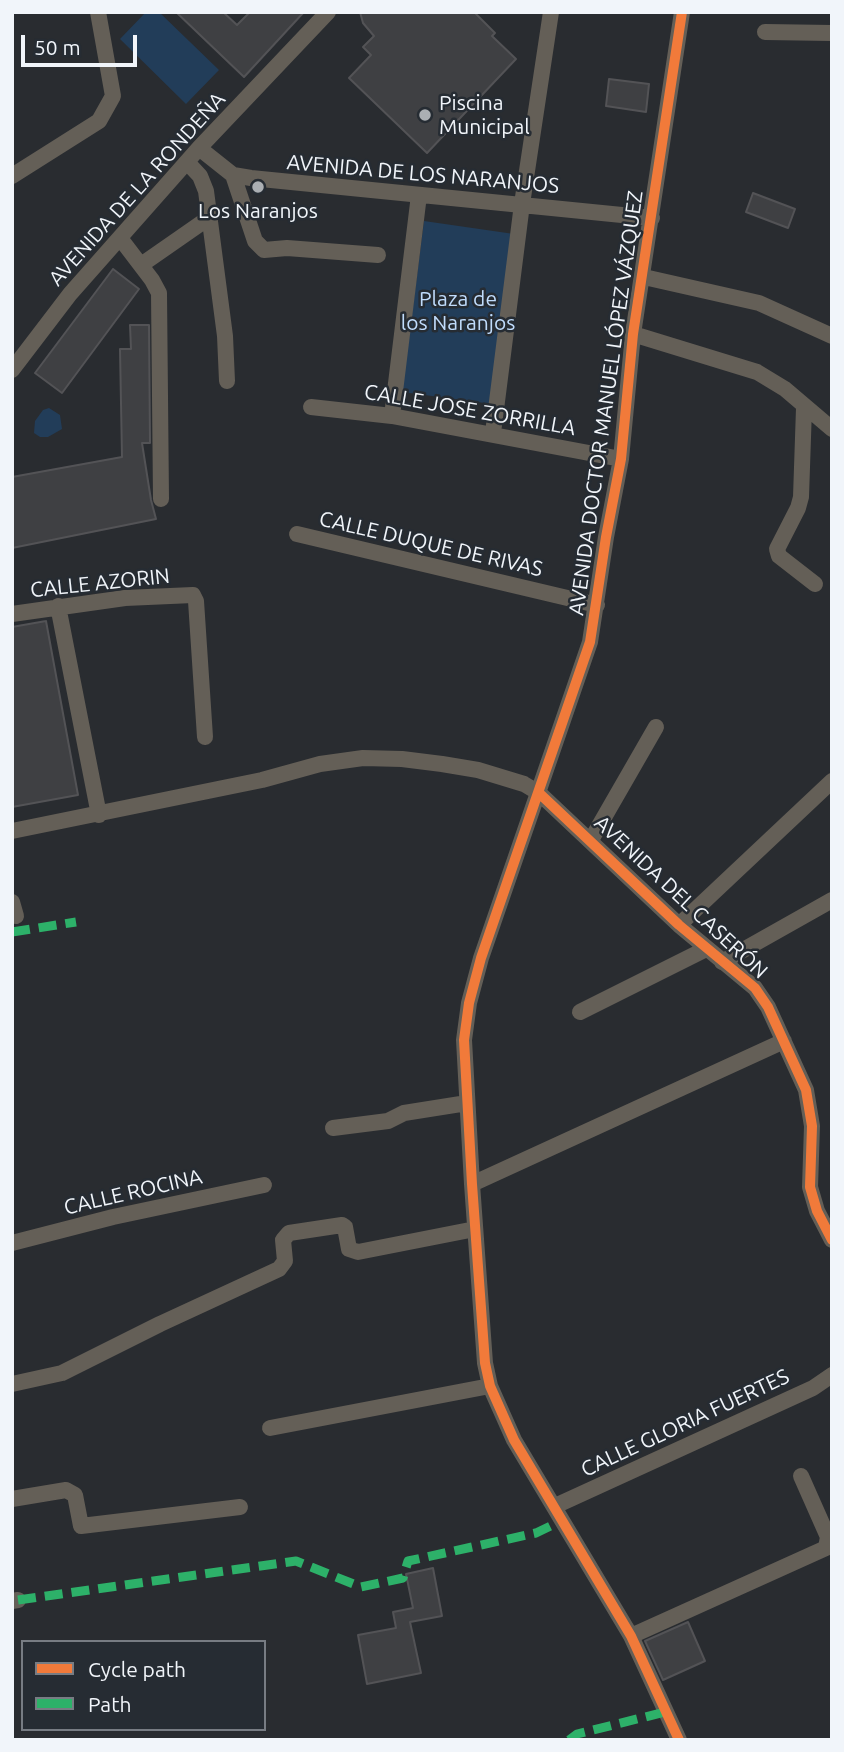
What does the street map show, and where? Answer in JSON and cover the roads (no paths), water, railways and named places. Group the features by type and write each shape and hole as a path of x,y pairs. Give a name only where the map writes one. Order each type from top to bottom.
{"street":[{"path":"12,176 99,121 114,96 98,12"},
{"name":"AVENIDA DE LA RONDEÑA","path":"12,370 70,294 199,148 328,12"},
{"path":"493,433 522,204 551,12"},
{"name":"AVENIDA DOCTOR MANUEL LÓPEZ VÁZQUEZ","path":"679,1740 631,1636 514,1440 490,1386 485,1363 471,1184 464,1040 469,1003 481,958 590,642 621,459 634,334 682,12"},
{"path":"765,32 832,33"},
{"path":"199,148 233,175 255,241 264,250 287,248 378,256"},
{"path":"187,162 205,184 225,336 227,381"},
{"name":"AVENIDA DE LOS NARANJOS","path":"233,175 652,218"},
{"path":"392,416 419,195"},
{"path":"141,265 210,217"},
{"path":"120,238 159,293 161,499"},
{"path":"644,277 760,303 832,336"},
{"path":"634,334 757,372 785,389 804,408 832,429"},
{"name":"CALLE JOSE ZORRILLA","path":"311,407 392,416 621,459"},
{"path":"804,408 801,497 777,549 779,556 816,583"},
{"name":"CALLE DUQUE DE RIVAS","path":"297,534 597,605"},
{"name":"CALLE AZORIN","path":"12,614 125,598 193,594 196,601 205,737"},
{"path":"58,606 99,815"},
{"name":"AVENIDA DEL CASERÓN","path":"591,840 656,727"},
{"name":"AVENIDA DEL CASERÓN","path":"12,831 262,780 320,764 363,758 478,770 524,784 539,793 679,925 755,988 768,1007 806,1090 812,1126 810,1187 817,1211 832,1240"},
{"path":"679,925 753,852 832,781"},
{"path":"722,962 832,900"},
{"path":"580,1012 706,948"},
{"path":"471,1184 785,1041"},
{"path":"333,1128 388,1121 404,1113 467,1103"},
{"name":"CALLE ROCINA","path":"12,1242 113,1217 264,1185"},
{"path":"12,1384 62,1373 279,1269 285,1261 283,1240 289,1233 342,1224 349,1249 358,1252 475,1228"},
{"name":"CALLE GLORIA FUERTES","path":"555,1506 813,1388 832,1375"},
{"path":"270,1428 490,1386"},
{"path":"631,1636 826,1548 828,1537 800,1476"},
{"path":"12,1499 66,1490 75,1495 81,1526 240,1507"}],"place":[{"name":"Piscina Municipal","path":"425,115"},
{"name":"Los Naranjos","path":"258,187"}],"park label":[{"name":"Plaza de los Naranjos","path":"458,311"}]}
